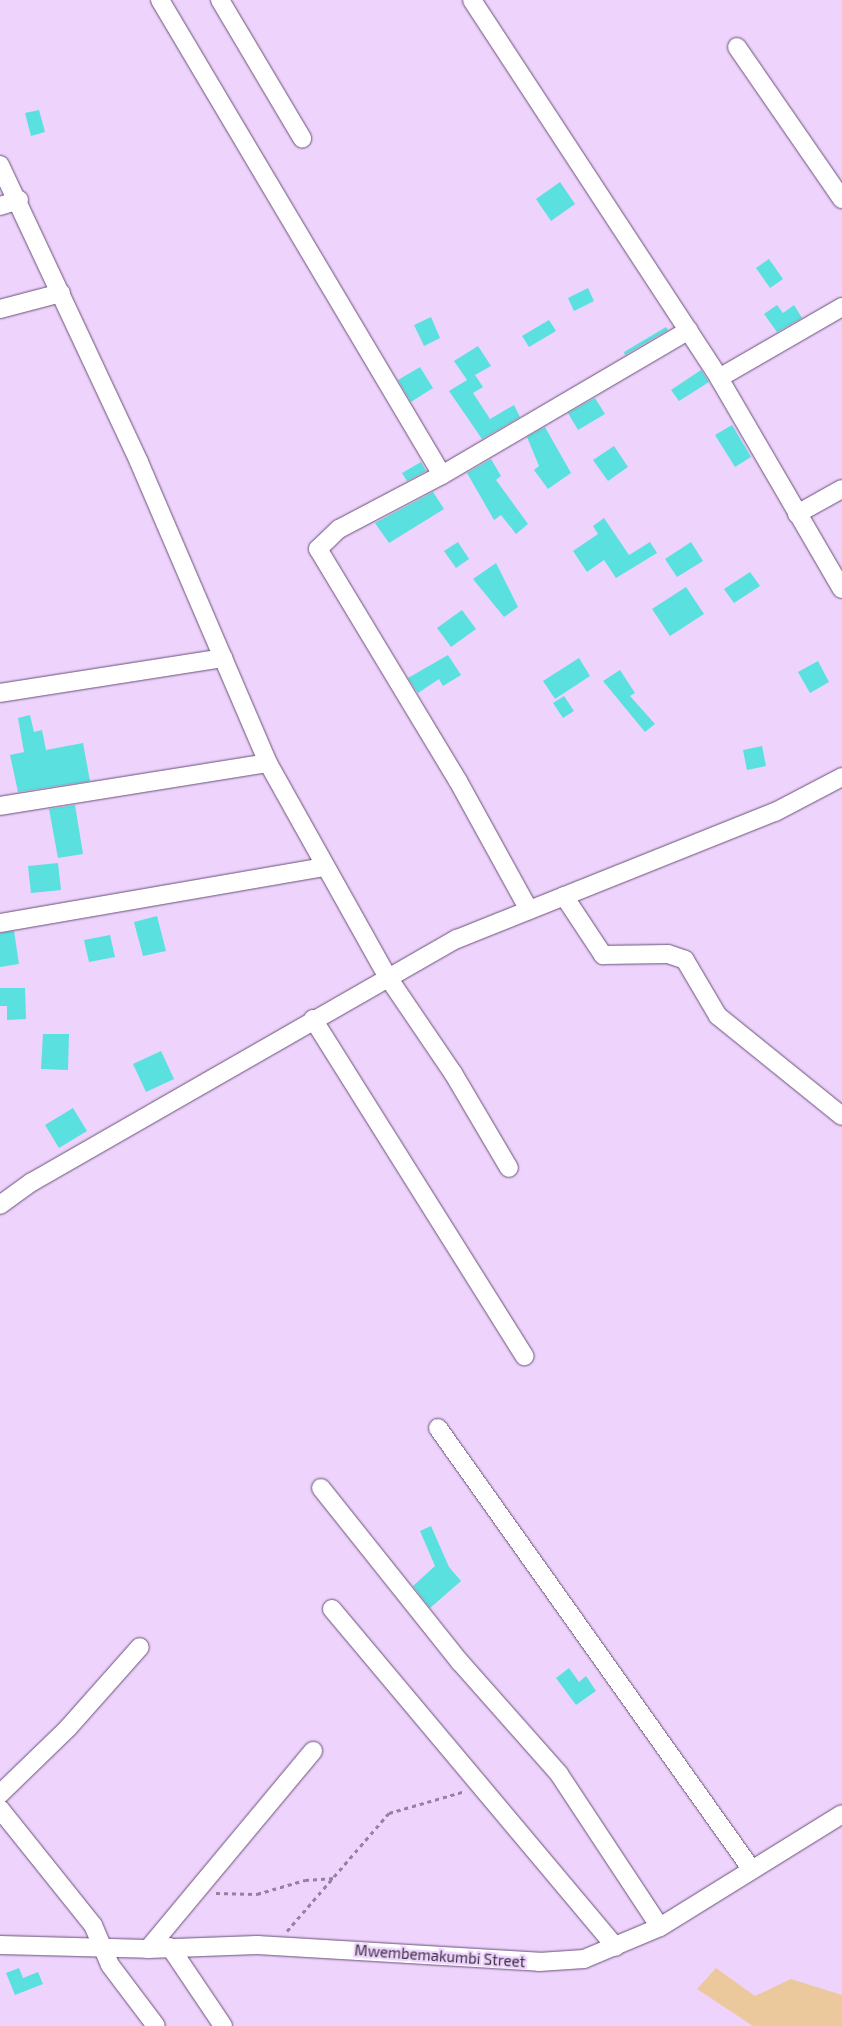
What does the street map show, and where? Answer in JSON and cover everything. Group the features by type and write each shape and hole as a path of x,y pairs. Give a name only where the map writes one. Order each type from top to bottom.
{"street":[{"path":"160,0 442,475"},
{"path":"220,0 302,138"},
{"path":"472,0 689,330 719,378 842,590"},
{"path":"737,47 842,199"},
{"path":"0,165 19,200 61,293 268,764 323,867 387,976 453,1073 510,1168"},
{"path":"0,206 19,200"},
{"path":"0,309 61,293"},
{"path":"719,378 842,307"},
{"path":"530,910 458,781 318,548 340,529 442,475 689,330"},
{"path":"797,514 842,489"},
{"path":"0,694 222,658"},
{"path":"0,806 268,764"},
{"path":"0,1205 313,1019 387,976 457,939 767,815 842,777"},
{"path":"0,923 323,867"},
{"path":"564,896 603,955 668,954 685,960 718,1016 842,1116"},
{"path":"313,1019 524,1356"},
{"path":"438,1428 752,1870"},
{"path":"321,1488 460,1662 559,1774 660,1927"},
{"path":"332,1609 616,1947"},
{"path":"0,1794 68,1728 140,1647"},
{"path":"148,1950 313,1751"},
{"path":"0,1809 93,1925 100,1948 156,2026"},
{"name":"Mwembemakumbi Street","path":"0,1945 148,1950 170,1947 274,1946 539,1962 584,1959 660,1927 842,1814"},
{"path":"170,1947 223,2026"}],"path":[{"path":"274,1946 336,1878 362,1840 389,1813 483,1787"},
{"path":"192,1895 257,1894 305,1880 336,1878"}],"shaded area":[{"path":"716,1968 755,1996 791,1979 842,1995 842,2026 753,2026 697,1989"}],"building":[{"path":"39,110 45,132 31,136 25,113"},
{"path":"560,182 575,204 551,221 536,199"},
{"path":"769,259 783,279 770,288 756,268"},
{"path":"588,288 594,301 574,311 568,298"},
{"path":"777,305 783,313 794,305 802,318 777,332 764,314"},
{"path":"431,317 440,338 424,346 414,325"},
{"path":"549,320 556,331 529,347 522,336"},
{"path":"666,327 668,330 625,355 624,352"},
{"path":"478,346 491,366 475,375 483,387 473,393 490,419 514,405 520,417 482,439 449,391 467,380 454,361"},
{"path":"420,367 433,388 411,402 398,380"},
{"path":"701,370 709,382 679,401 671,390"},
{"path":"595,398 605,414 578,430 568,413"},
{"path":"732,425 751,457 735,467 715,435"},
{"path":"545,427 571,473 548,489 534,470 539,466 527,437"},
{"path":"614,446 628,467 608,481 593,460"},
{"path":"491,459 501,476 496,480 528,524 516,534 501,515 494,520 467,473"},
{"path":"421,462 426,471 407,481 402,473"},
{"path":"433,492 444,509 389,543 375,523"},
{"path":"604,518 629,555 650,542 657,553 616,578 604,560 587,572 573,551 598,534 593,526"},
{"path":"458,542 469,559 456,568 444,551"},
{"path":"691,542 703,561 677,577 665,559"},
{"path":"496,563 518,607 504,617 473,579"},
{"path":"750,572 760,586 734,603 724,589"},
{"path":"686,587 704,614 670,636 652,609"},
{"path":"462,610 476,629 451,647 437,628"},
{"path":"448,655 461,675 443,686 439,679 418,693 408,678"},
{"path":"579,658 590,676 555,699 543,681"},
{"path":"818,661 829,682 810,693 798,672"},
{"path":"620,670 635,693 630,696 655,724 645,732 603,681"},
{"path":"564,696 574,711 563,718 553,703"},
{"path":"30,715 34,732 42,730 46,750 83,743 90,781 18,792 10,755 24,752 18,718"},
{"path":"762,746 766,766 747,770 743,750"},
{"path":"75,805 83,854 58,858 49,809"},
{"path":"58,863 61,890 31,893 28,866"},
{"path":"157,916 166,951 143,956 134,922"},
{"path":"14,931 19,964 0,967 0,933"},
{"path":"110,935 115,957 89,962 84,940"},
{"path":"0,988 25,988 26,1019 7,1020 7,1006 0,1006"},
{"path":"43,1034 69,1034 68,1070 41,1069"},
{"path":"161,1051 174,1079 146,1092 133,1064"},
{"path":"73,1108 87,1131 59,1148 45,1125"},
{"path":"431,1526 449,1567 461,1581 430,1608 413,1586 435,1566 420,1531"},
{"path":"569,1668 579,1682 586,1676 596,1691 576,1705 556,1678"},
{"path":"19,1968 23,1978 38,1972 43,1984 15,1995 6,1973"}]}
